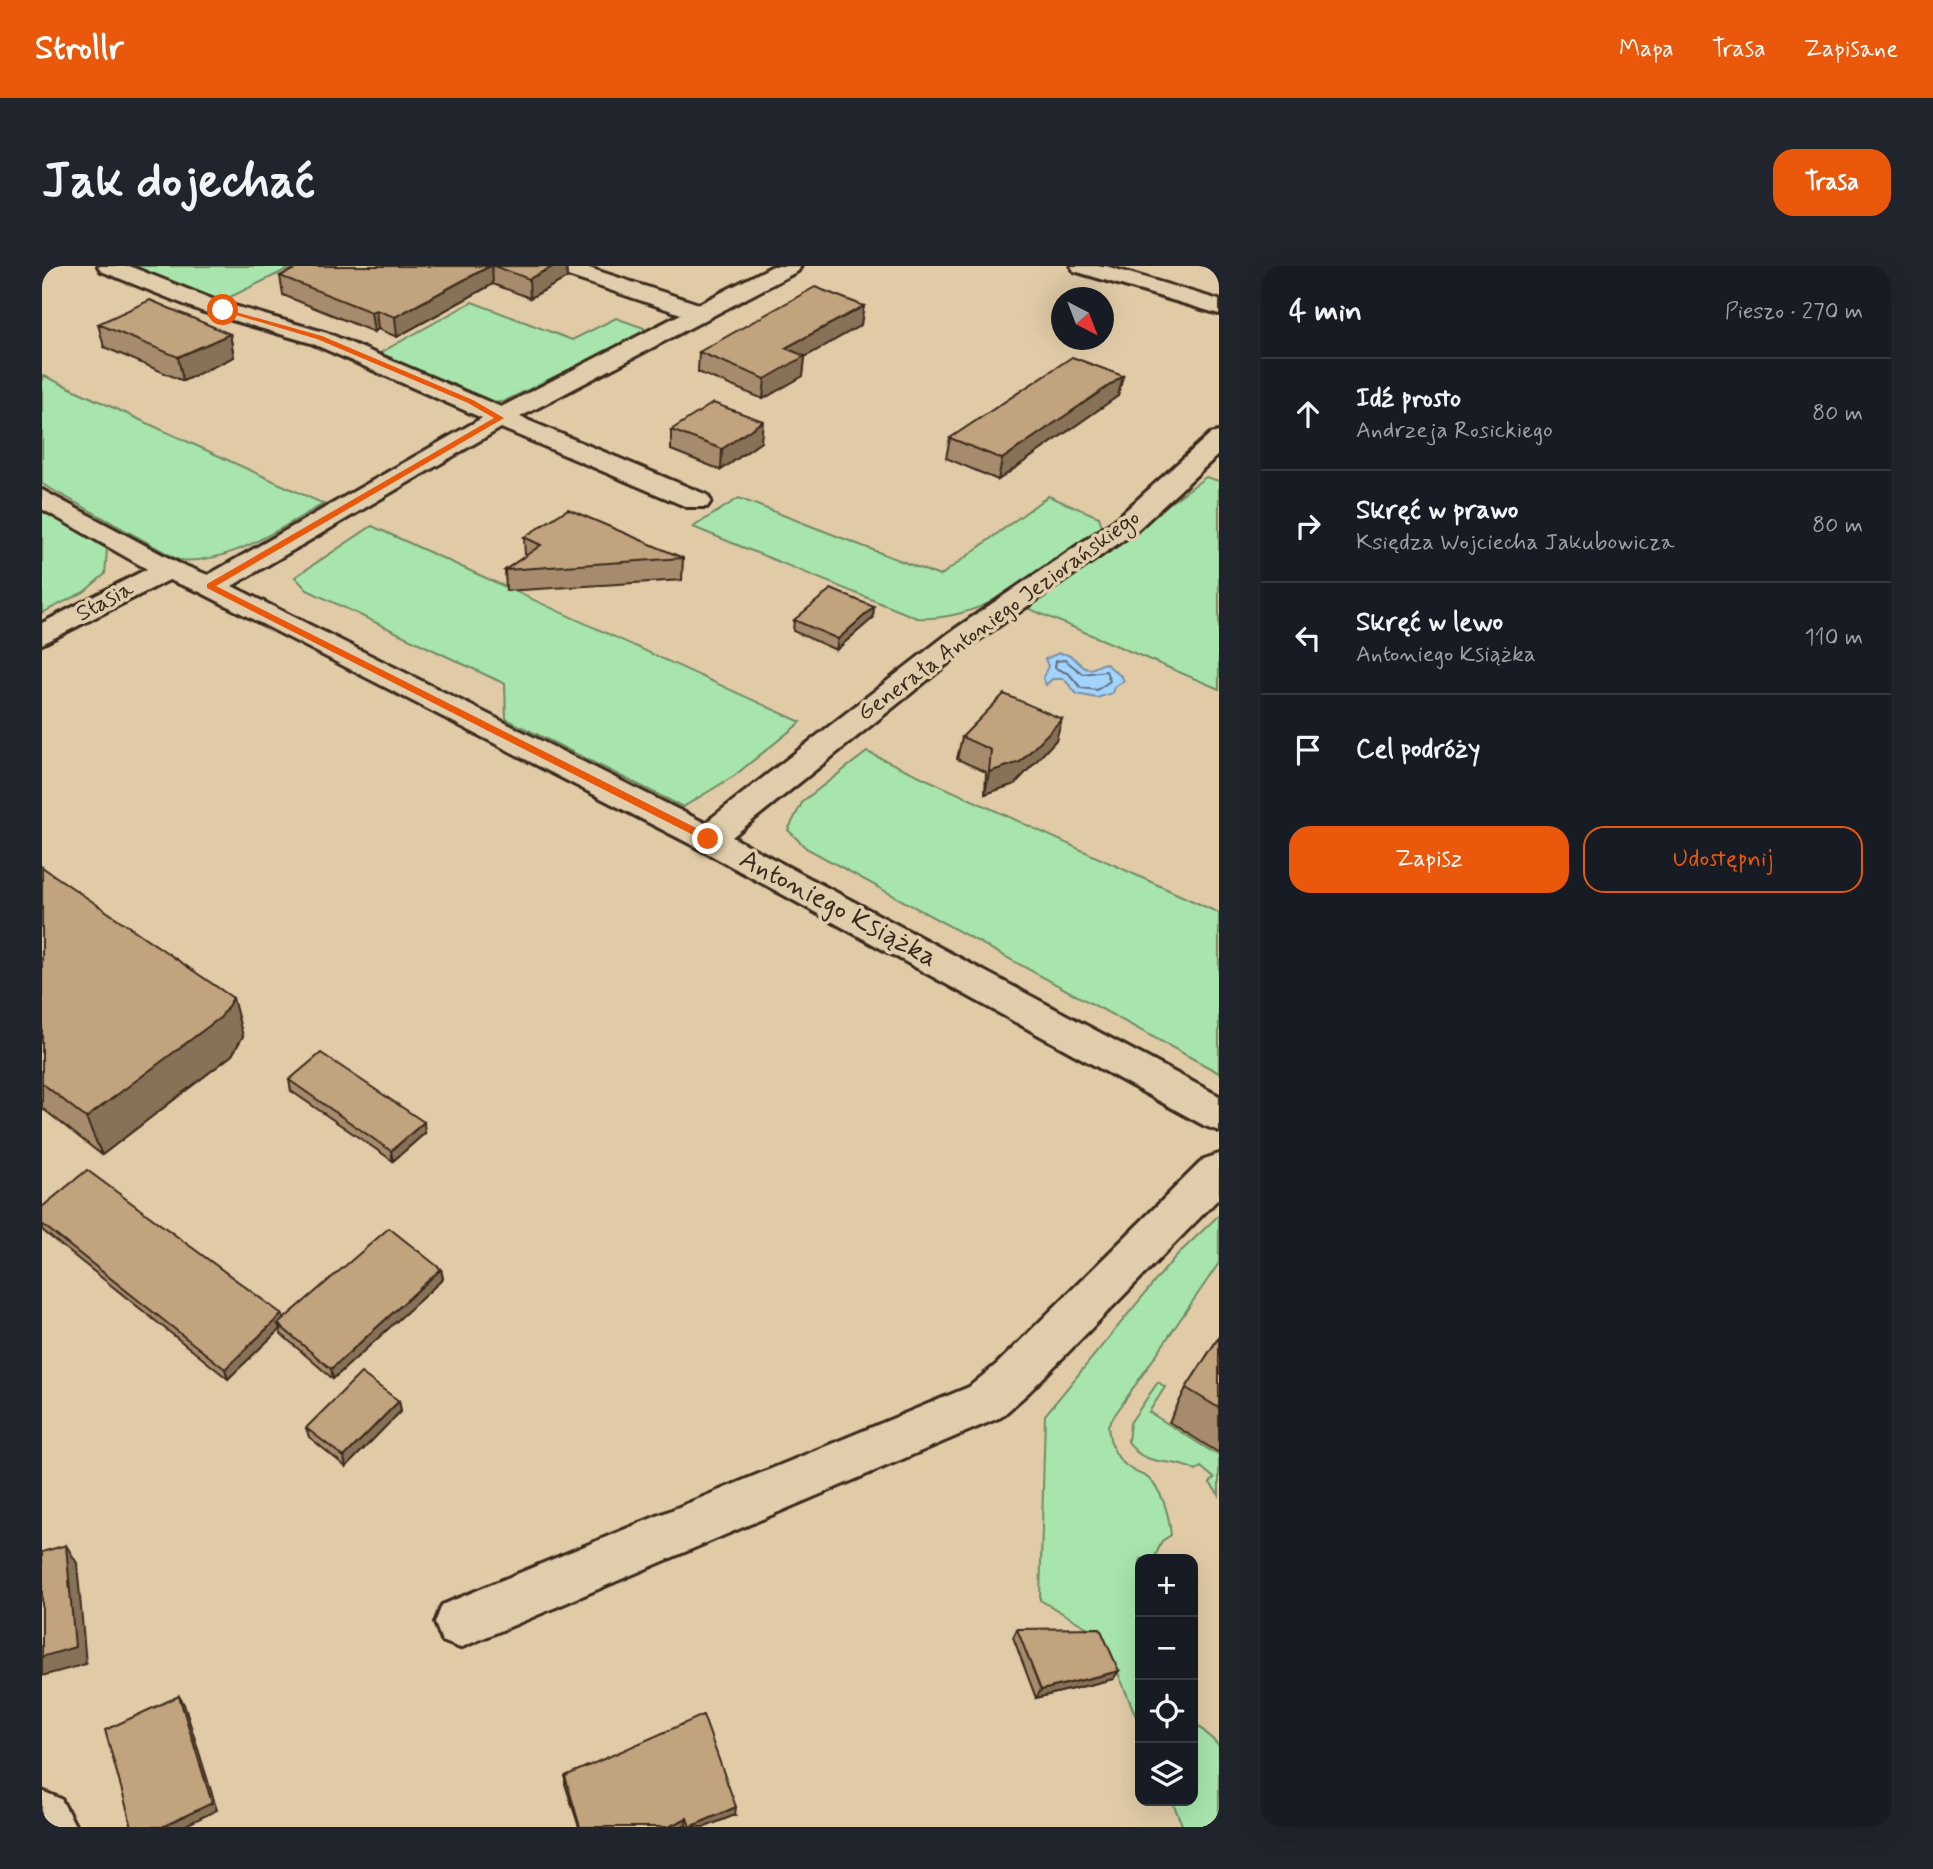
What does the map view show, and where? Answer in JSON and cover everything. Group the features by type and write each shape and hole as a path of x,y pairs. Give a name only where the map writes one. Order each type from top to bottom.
{"street":[{"path":"108,266 209,306 319,338 696,501"},
{"path":"561,266 702,313"},
{"path":"210,586 500,418 790,266"},
{"path":"1082,266 1219,307"},
{"name":"Generała Antoniego Jeziorańskiego","path":"708,839 960,639 1125,526 1219,440"},
{"name":"Antoniego Książka","path":"42,498 168,569 210,586 708,839 1219,1115"},
{"name":"Stasia","path":"42,635 168,569"},
{"path":"460,1623 985,1402 1013,1378 1219,1171"},
{"path":"42,1818 49,1827"}],"green space":[{"path":"126,266 294,266 224,300 212,300"},
{"path":"472,302 572,340 616,318 644,328 644,333 503,402 487,401 380,353"},
{"path":"42,375 324,504 236,551 198,560 179,560 42,484"},
{"path":"1206,477 1219,481 1219,689 1025,607"},
{"path":"1048,496 1099,517 1103,529 1016,589 992,602 943,617 917,618 693,527 739,498 940,576"},
{"path":"42,510 107,549 105,574 84,592 42,613"},
{"path":"372,526 801,722 734,776 683,807 506,719 505,684 307,590 295,577"},
{"path":"867,752 1219,913 1219,1073 806,848 788,830 803,801"},
{"path":"1219,1215 1219,1263 1108,1425 1112,1446 1118,1457 1154,1484 1162,1497 1171,1535 1162,1541 1156,1554 1135,1554 1135,1714 1103,1637 1040,1600 1045,1415 1175,1257"},
{"path":"1158,1382 1165,1387 1149,1412 1219,1456 1219,1495 1210,1483 1214,1478 1201,1467 1196,1471 1178,1464 1150,1459 1142,1456 1128,1441 1130,1423"},
{"path":"1198,1725 1219,1746 1219,1827 1183,1827 1174,1806 1198,1806"}],"water":[{"path":"1059,653 1070,656 1086,668 1091,669 1105,663 1124,681 1114,687 1112,693 1097,698 1077,694 1064,679 1052,679 1046,685 1043,677 1048,666 1045,659"}],"building":[{"path":"301,266 490,266 395,317 376,310 371,312 280,276"},
{"path":"494,266 554,266 529,279"},
{"path":"815,287 864,306 785,348 805,356 765,379 699,352"},
{"path":"150,300 230,334 178,357 98,324"},
{"path":"1072,357 1123,376 1002,459 950,438"},
{"path":"713,403 763,421 722,449 671,430"},
{"path":"568,509 683,558 505,570 541,545 524,537"},
{"path":"831,589 874,607 838,639 794,620"},
{"path":"1004,694 1062,719 1020,762 989,772 991,750 962,737"},
{"path":"42,867 233,998 221,1017 86,1118 42,1083"},
{"path":"321,1053 424,1122 391,1151 289,1080"},
{"path":"87,1170 282,1314 225,1369 42,1224 42,1207"},
{"path":"389,1228 441,1269 331,1369 278,1324"},
{"path":"1219,1337 1219,1408 1186,1388"},
{"path":"361,1373 399,1401 344,1457 306,1428"},
{"path":"66,1545 75,1647 42,1657 42,1552"},
{"path":"1100,1628 1119,1671 1041,1690 1017,1629"},
{"path":"179,1696 212,1803 162,1827 132,1827 105,1730"},
{"path":"703,1715 736,1807 690,1827 687,1818 668,1827 580,1827 565,1776"}],"route":[{"path":"223,310 319,338 471,402 500,418 210,586 708,839"}]}
